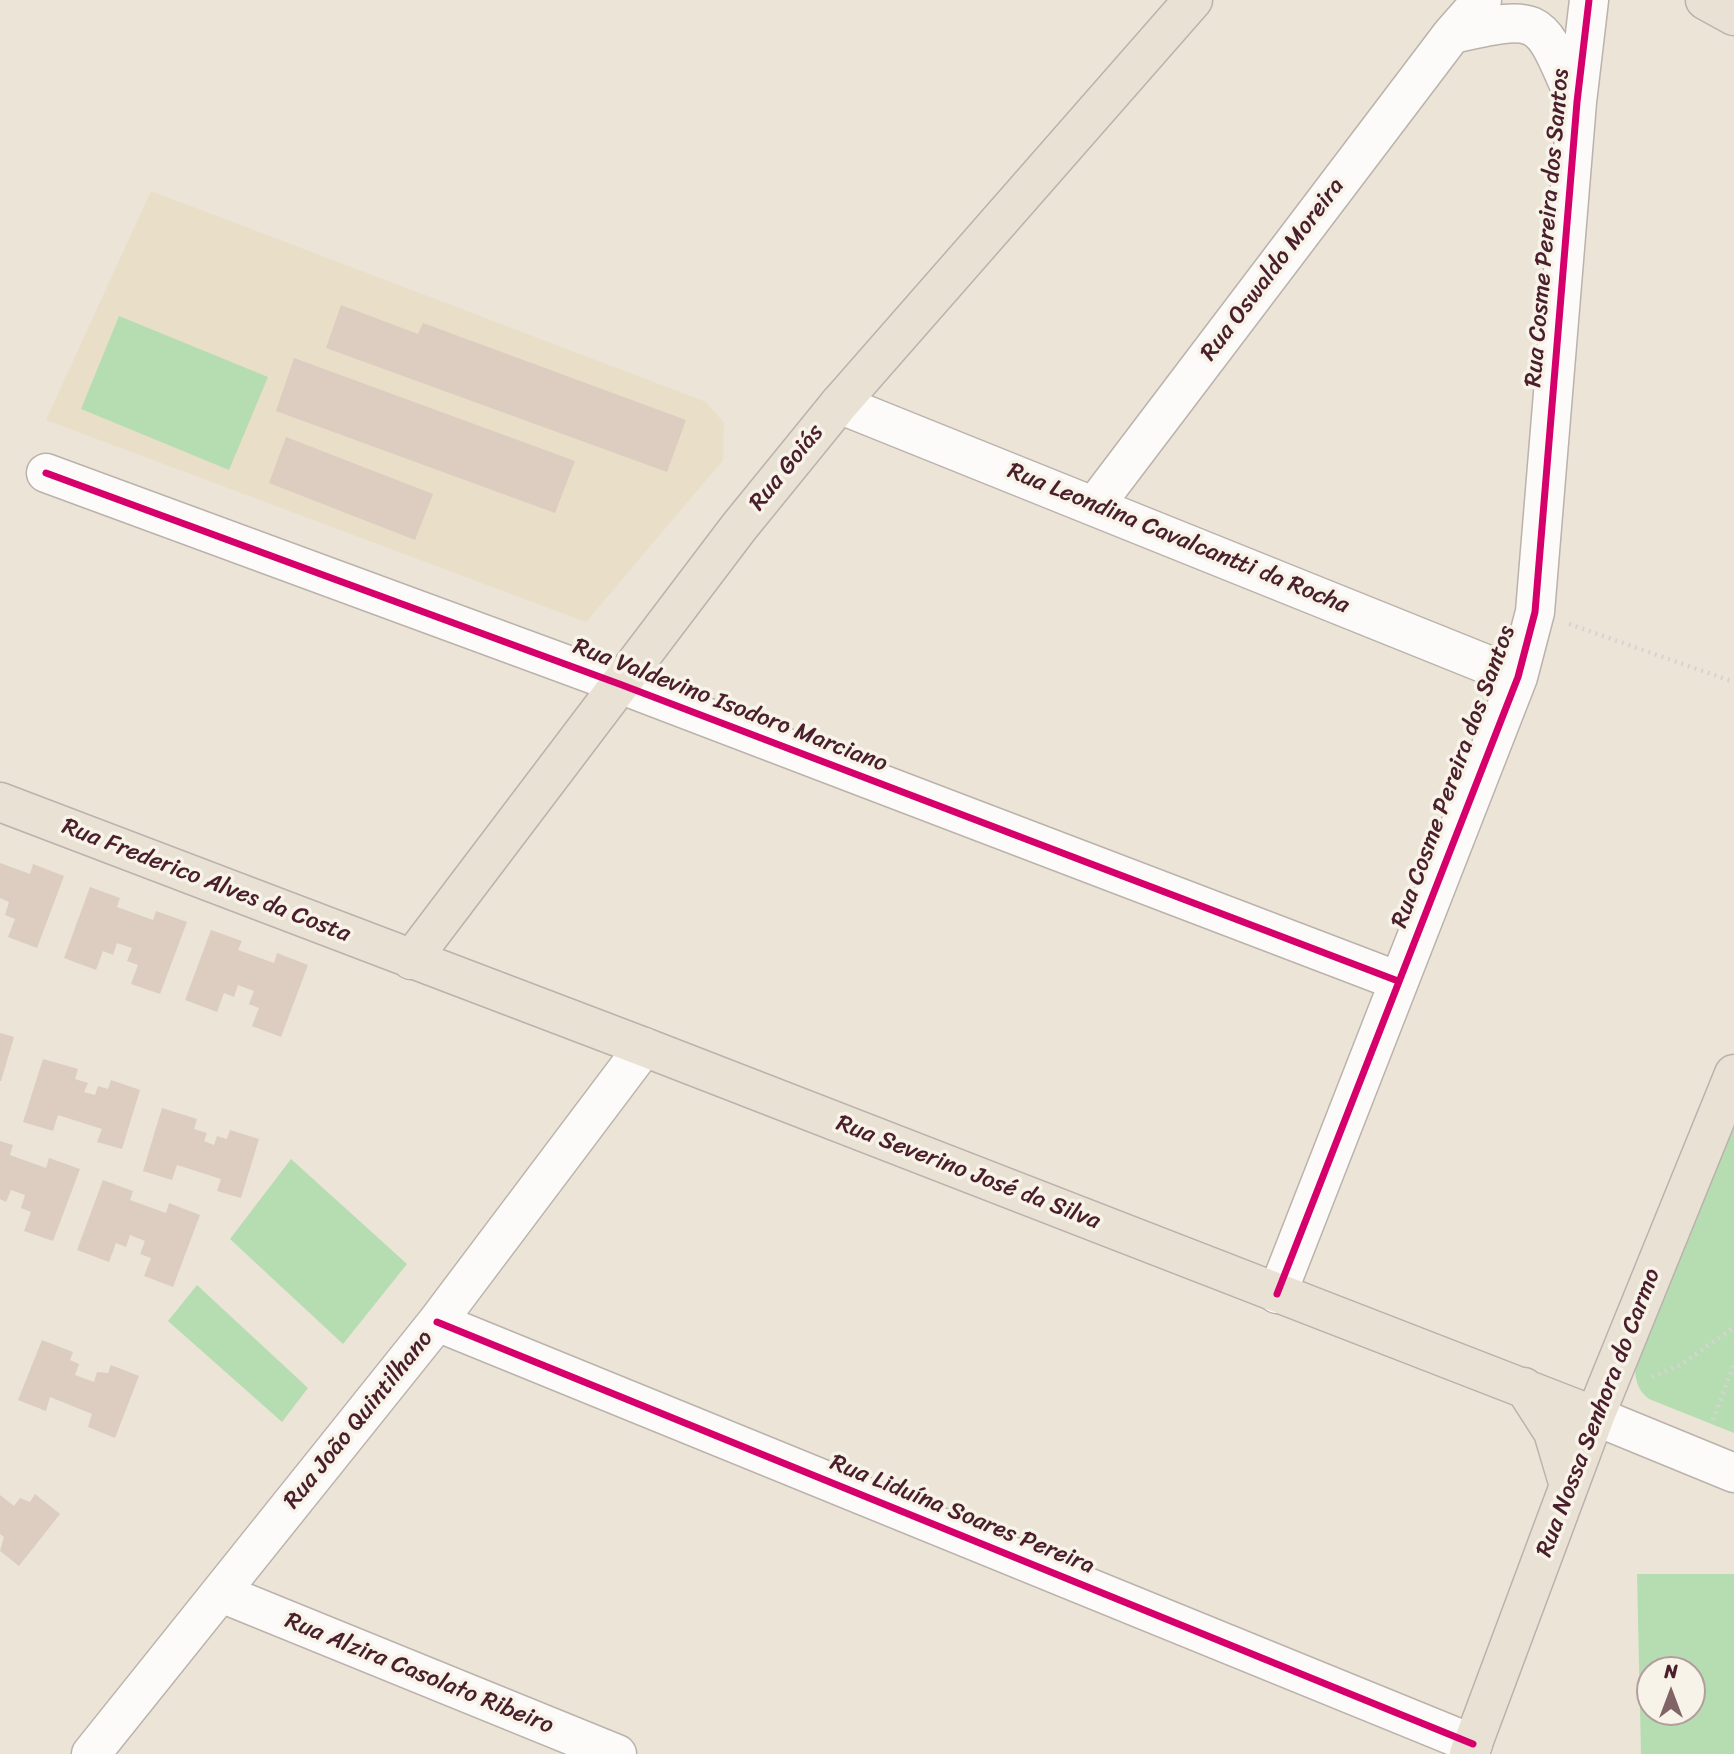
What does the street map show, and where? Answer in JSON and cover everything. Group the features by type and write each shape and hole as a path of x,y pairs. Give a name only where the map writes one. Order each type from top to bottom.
{"main road":[{"name":"Rua Goiás","path":"407,966 739,527 839,404 1193,0"},
{"path":"1705,0 1734,16"},
{"name":"Rua Frederico Alves da Costa","path":"0,803 407,966"},
{"name":"Rua Severino José da Silva","path":"407,966 644,1047 1595,1416"},
{"name":"Rua Nossa Senhora do Carmo","path":"1471,1749 1595,1416 1734,1074"},
{"path":"1524,1387 1553,1432 1569,1486"}],"street":[{"name":"Rua Oswaldo Moreira","path":"1095,505 1452,34 1482,0"},
{"name":"Rua Cosme Pereira dos Santos","path":"1277,1294 1518,677 1535,612 1577,102 1589,0"},
{"path":"1452,34 1495,24 1526,22 1543,32 1577,102"},
{"name":"Rua Leondina Cavalcantti da Rocha","path":"839,404 1518,677"},
{"name":"Rua Valdevino Isodoro Marciano","path":"46,473 622,685 1398,981"},
{"name":"Rua João Quintilhano","path":"91,1754 437,1322 644,1047"},
{"name":"Rua Liduína Soares Pereira","path":"437,1322 1471,1749"},
{"name":"Rua Severino José da Silva","path":"1595,1416 1734,1473"},
{"name":"Rua Alzira Casolato Ribeiro","path":"221,1593 617,1754"}],"path":[{"path":"1535,612 1734,682"},
{"path":"1649,1378 1682,1364 1734,1327"},
{"path":"1713,1420 1734,1364"}],"shaded area":[{"path":"151,191 706,402 724,423 723,460 586,622 46,420"}],"green space":[{"path":"119,316 268,377 229,470 81,409"},
{"path":"1734,1112 1734,1433 1649,1399 1637,1382 1635,1371 1636,1359"},
{"path":"291,1159 407,1264 343,1344 230,1239"},
{"path":"197,1285 308,1388 282,1422 168,1321"},
{"path":"1637,1574 1734,1574 1734,1754 1641,1754 1640,1726 1706,1726 1706,1656 1639,1656"}],"building":[{"path":"341,305 418,334 423,323 686,420 667,472 326,348"},
{"path":"294,358 575,461 555,513 276,411"},
{"path":"286,437 433,494 415,540 269,483"},
{"path":"0,863 30,874 33,864 64,876 37,948 8,937 15,919 5,915 9,902 0,898"},
{"path":"90,887 120,898 117,907 153,920 156,911 187,922 160,994 131,984 138,965 127,961 132,948 117,943 113,955 103,951 96,970 64,958"},
{"path":"211,930 242,941 238,950 274,963 277,953 308,965 281,1037 252,1026 259,1008 249,1004 254,991 238,985 234,997 224,993 217,1012 185,1000"},
{"path":"0,1033 14,1037 1,1081 0,1081"},
{"path":"43,1059 78,1069 75,1079 88,1083 84,1092 95,1095 98,1086 108,1089 111,1080 140,1090 122,1149 97,1142 102,1129 58,1115 53,1131 23,1122"},
{"path":"162,1108 197,1119 194,1129 207,1133 204,1141 214,1145 217,1136 227,1139 230,1130 259,1139 241,1198 217,1191 221,1179 177,1165 172,1180 143,1171"},
{"path":"0,1141 13,1145 10,1155 46,1168 49,1158 80,1169 53,1241 24,1231 31,1212 21,1208 25,1195 11,1190 6,1202 0,1199"},
{"path":"103,1180 133,1191 130,1200 166,1213 169,1203 200,1215 173,1287 144,1276 151,1258 140,1254 145,1241 130,1235 126,1247 116,1243 109,1262 77,1250"},
{"path":"42,1340 73,1352 70,1360 79,1364 75,1375 94,1382 97,1372 108,1373 111,1365 139,1376 115,1438 88,1427 92,1414 50,1397 46,1411 18,1400"},
{"path":"35,1494 60,1514 19,1566 0,1551 4,1537 0,1534 0,1495 14,1506 20,1498 30,1502"}],"cycle path":[{"path":"1277,1294 1518,677 1535,612 1577,102 1589,0"},
{"path":"46,473 622,685 1398,981"},
{"path":"437,1322 1473,1744"}]}
